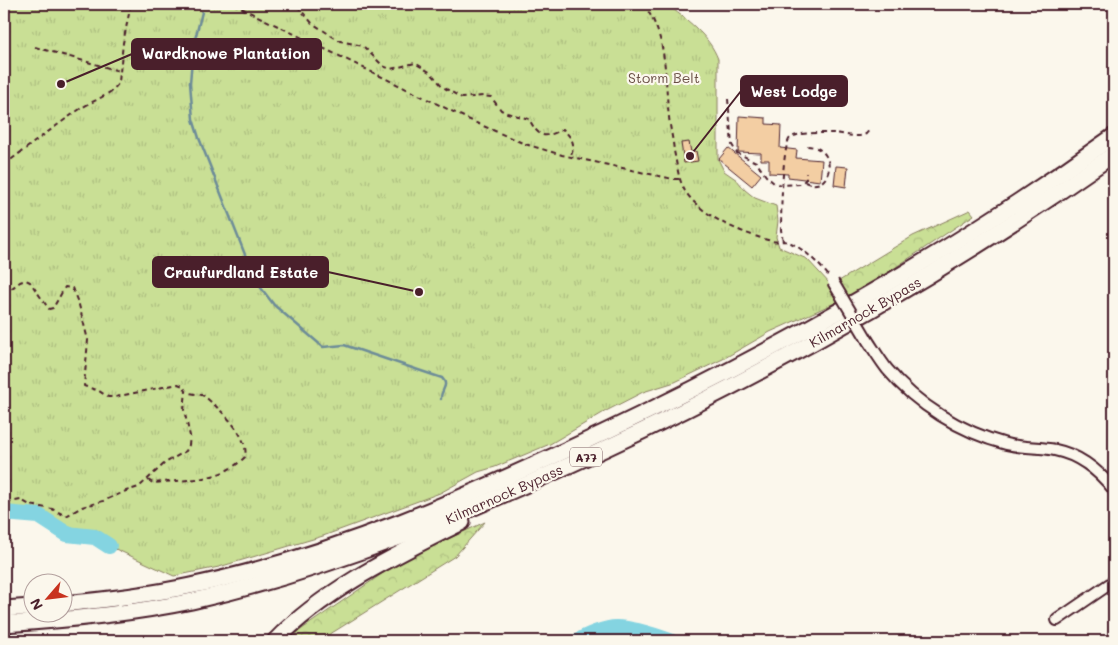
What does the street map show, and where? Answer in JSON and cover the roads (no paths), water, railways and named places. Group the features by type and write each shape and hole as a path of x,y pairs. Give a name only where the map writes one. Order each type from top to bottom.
{"highway":[{"name":"Kilmarnock Bypass","path":"72,603 122,598 190,586 293,559 401,522 566,450 669,402 828,319 954,244 1070,168 1114,136"},
{"name":"Kilmarnock Bypass","path":"4,624 103,616 157,607 226,592 312,569 354,555 493,499 665,420 838,329 924,280 1009,226 1114,154"},
{"name":"A77","path":"276,639 300,618 351,582 472,517 493,499"},
{"path":"4,609 22,608"}],"main road":[{"path":"4,638 8,641"}],"lane":[{"path":"834,282 868,341 888,370 924,404 968,430 1003,443 1031,449 1054,450 1072,455 1091,466 1114,490"},
{"path":"1057,620 1114,580"}],"waterway":[{"path":"202,12 193,47 190,83 193,119 255,280 274,305 323,347 344,345 442,378 445,386 441,399"},
{"path":"4,513 39,516 67,534 95,537 109,546"},
{"path":"579,641 597,632 616,628 636,631 670,641"}],"place":[{"name":"Wardknowe Plantation","path":"61,84"},
{"name":"West Lodge","path":"690,156"},
{"name":"Craufurdland Estate","path":"419,292"}],"park label":[{"name":"Storm Belt","path":"664,77"}]}
